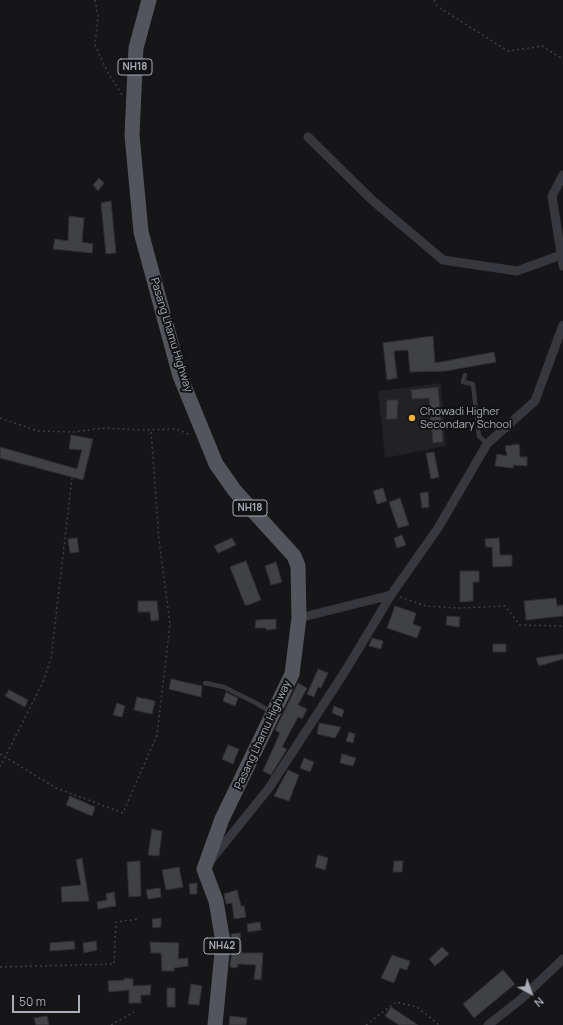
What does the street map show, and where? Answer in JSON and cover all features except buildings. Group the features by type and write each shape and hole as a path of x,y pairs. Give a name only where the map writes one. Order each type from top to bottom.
{"main road":[{"name":"Pasang Lhamu Highway","path":"149,0 136,48 132,135 141,232 180,376 216,464 234,491 294,556 298,566 299,618 292,674 222,820 204,869"},
{"name":"NH42","path":"204,869 216,901 223,942 215,1025"}],"street":[{"path":"308,137 372,200 443,260 517,270 561,255"},
{"path":"563,175 552,196 563,266"},
{"path":"204,869 269,788 344,673 391,595 438,528 487,444 536,401 563,325"},
{"path":"299,618 391,595"},
{"path":"488,1025 520,1000 563,959"}],"lane":[{"path":"464,375 463,382 474,384 479,436 487,444"},
{"path":"205,684 224,687 256,702 272,713"}],"path":[{"path":"95,0 98,16 95,45 107,70 123,97"},
{"path":"434,0 437,6 508,51 542,46 563,59"},
{"path":"0,418 38,431 74,432 104,428 151,430 176,429 190,435 205,436"},
{"path":"0,754 56,788 123,814 157,735 170,624 159,540 151,430"},
{"path":"0,767 43,682 52,658 72,478"},
{"path":"391,595 426,606 458,608 505,606 520,625 563,626"},
{"path":"0,967 114,964 116,922 138,919"},
{"path":"366,1025 396,1002 417,1007 439,1025"},
{"path":"111,1025 134,1012"}],"shaded area":[{"name":"Chowadi Higher Secondary School","path":"441,383 446,446 385,458 378,391"}],"place":[{"name":"Chowadi Higher Secondary School","path":"412,418"}]}
